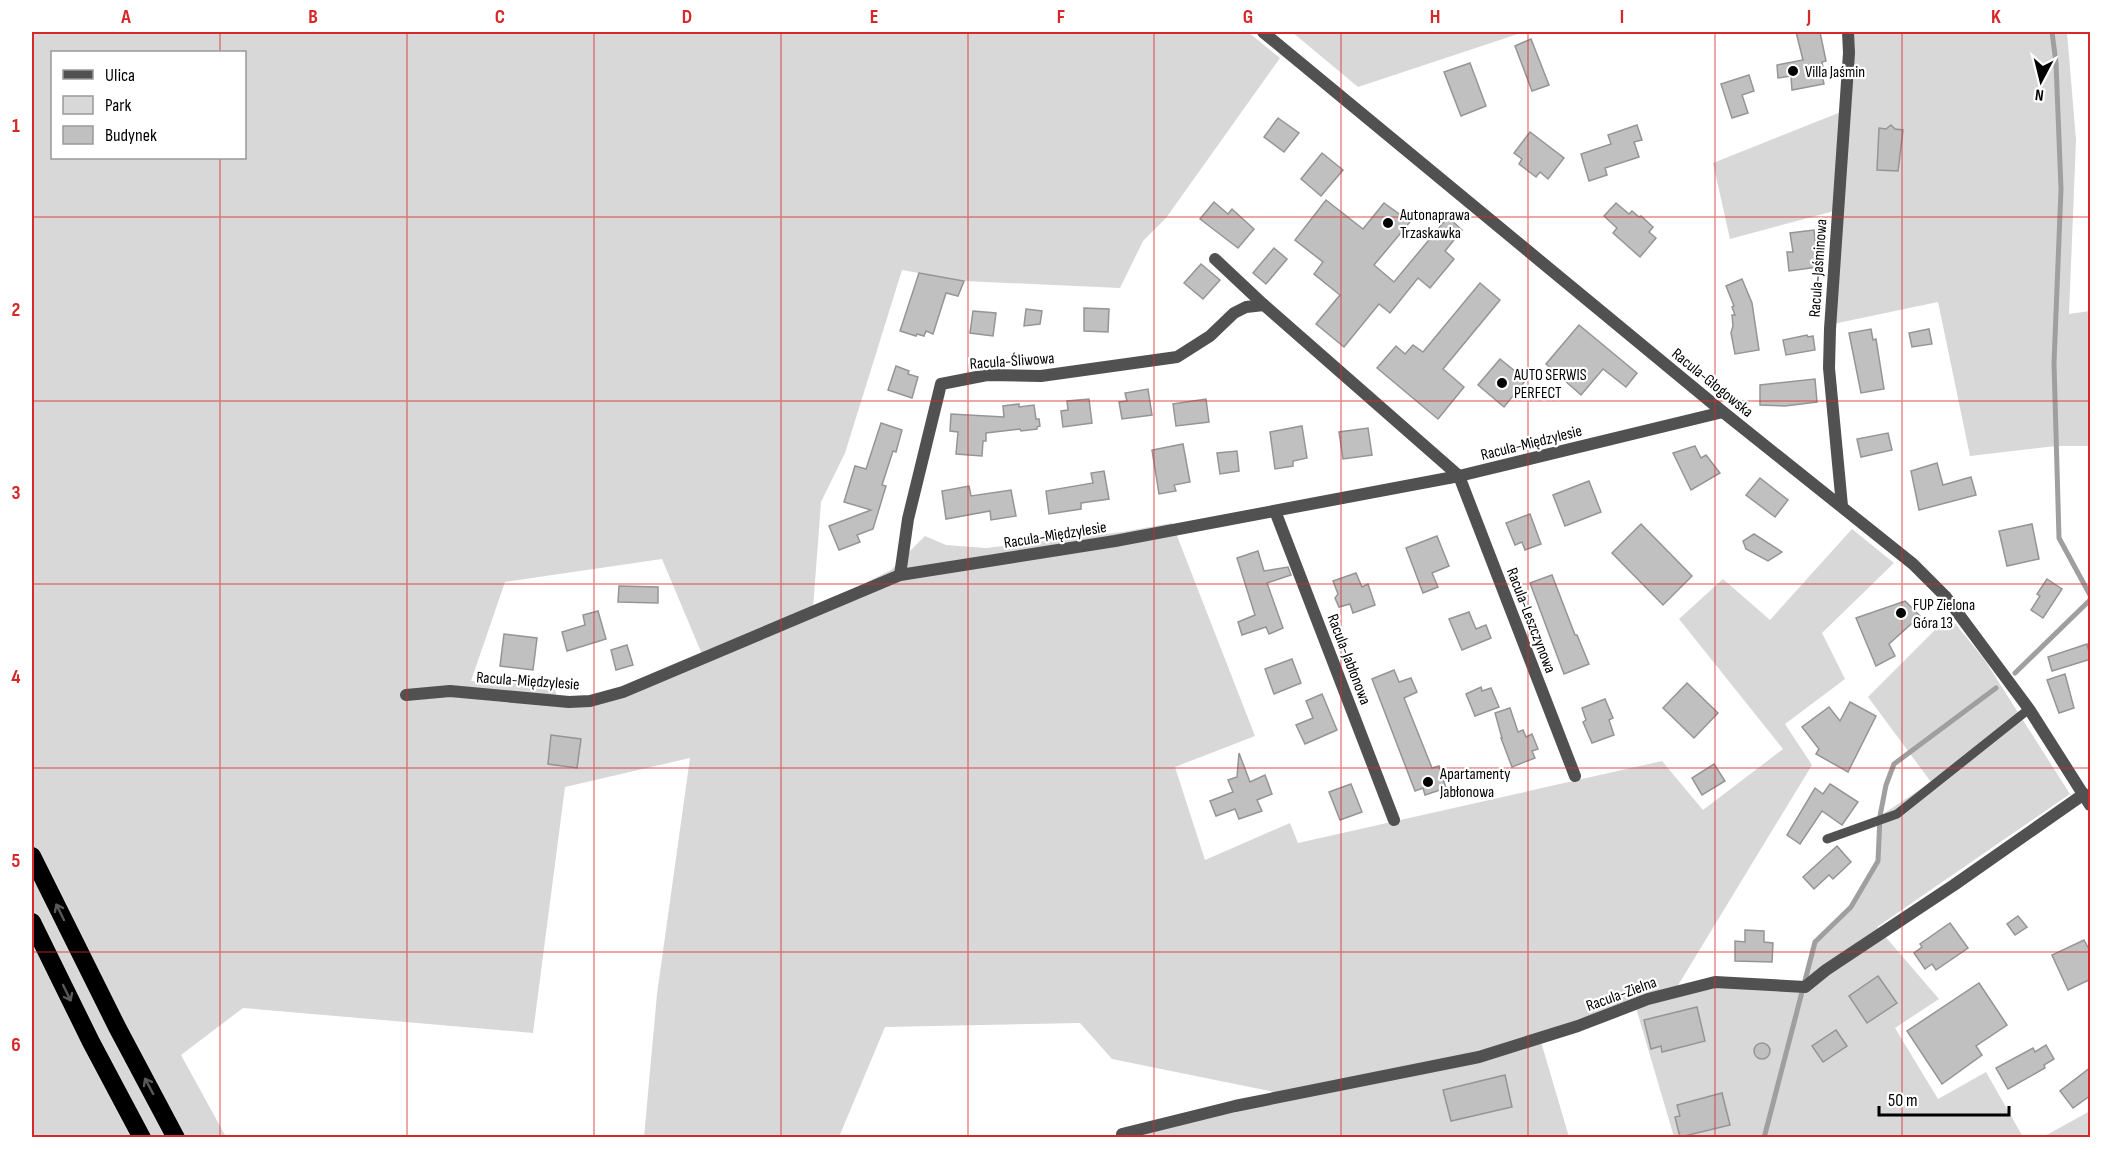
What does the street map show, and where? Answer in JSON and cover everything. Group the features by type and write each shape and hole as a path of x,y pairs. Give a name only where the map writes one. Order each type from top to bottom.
{"highway":[{"path":"32,856 117,1027 176,1137"},
{"path":"32,922 91,1042 142,1137"}],"street":[{"name":"Racula-Głogowska","path":"1263,32 1723,412 1913,564 1946,597 2029,709 2087,800"},
{"name":"Racula-Jaśminowa","path":"1842,506 1829,368 1849,53 1848,32"},
{"path":"1215,259 1264,305 1459,476"},
{"name":"Racula-Śliwowa","path":"900,575 908,519 941,384 987,375 1041,376 1177,357 1210,336 1234,313 1246,307 1264,305"},
{"name":"Racula-Międzylesie","path":"405,695 450,691 569,702 590,701 623,692 900,575 1115,541 1459,476 1723,412"},
{"name":"Racula-Leszczynowa","path":"1459,476 1575,776"},
{"name":"Racula-Jabłonowa","path":"1275,511 1394,820"},
{"name":"Racula-Zielna","path":"1122,1134 1235,1106 1479,1058 1578,1026 1648,999 1715,982 1799,987 2087,800"}],"lane":[{"path":"1827,839 1897,814 2029,709"}],"green space":[{"path":"32,32 1248,32 1280,58 1166,218 1143,241 1120,288 964,281 902,270 845,453 821,502 813,609 891,570 925,536 946,545 986,548 1122,532 1172,523 1255,736 1175,767 1205,860 1290,823 1298,843 1662,761 1703,810 1783,749 1679,619 1723,579 1770,620 1852,529 1894,563 1822,633 1845,679 1785,724 1812,765 1677,987 1802,985 1815,942 1851,907 1878,861 1880,816 1931,782 1868,697 1949,616 1984,659 2070,794 1877,927 1939,999 1895,1028 1938,1099 1986,1072 2023,1137 1674,1137 1634,1001 1539,1035 1569,1137 1120,1137 1289,1095 1112,1059 1080,1023 885,1027 839,1137 644,1137 657,994 690,758 565,787 533,1033 243,1008 181,1055 226,1137 32,1137","holes":["662,559 704,659 595,699 557,698 554,685 471,681 505,582"]},
{"path":"1292,32 1524,32 1358,87"},
{"path":"1850,32 2067,32 2076,140 2069,314 2090,311 2090,446 2056,446 1970,456 1938,302 1833,324 1838,210 1730,239 1713,163 1846,110"},
{"path":"2090,1111 2090,1137 2043,1137"}],"building":[{"path":"1796,32 1820,32 1826,61 1822,62 1824,84 1792,90 1791,76 1778,78 1777,65 1803,60"},
{"path":"1531,39 1549,85 1532,91 1515,46"},
{"path":"1470,63 1486,106 1461,116 1444,72"},
{"path":"1749,75 1754,91 1742,95 1748,113 1732,118 1721,84"},
{"path":"1278,118 1299,133 1284,152 1264,137"},
{"path":"1637,125 1642,140 1634,142 1639,157 1605,168 1607,175 1589,181 1581,154 1611,144 1608,135"},
{"path":"1891,125 1895,129 1903,130 1898,171 1877,170 1879,128 1886,129"},
{"path":"1530,132 1564,158 1548,179 1540,172 1536,177 1519,164 1522,159 1514,153"},
{"path":"1322,153 1343,170 1321,196 1301,179"},
{"path":"1326,200 1363,229 1384,203 1410,222 1374,265 1394,282 1448,217 1462,230 1445,251 1454,259 1430,288 1418,278 1390,313 1379,304 1344,347 1316,324 1340,295 1314,274 1323,262 1295,240"},
{"path":"1214,202 1228,214 1232,209 1254,229 1238,248 1200,219"},
{"path":"1616,203 1629,214 1632,211 1639,217 1641,216 1653,227 1649,232 1656,238 1640,257 1613,233 1617,228 1604,216"},
{"path":"1814,230 1818,267 1789,271 1787,252 1793,252 1790,233"},
{"path":"1274,248 1287,259 1266,284 1253,273"},
{"path":"1201,264 1220,280 1203,299 1184,283"},
{"path":"919,273 964,281 958,296 946,293 933,334 926,331 924,336 900,331"},
{"path":"1742,279 1752,303 1759,350 1735,354 1731,333 1732,315 1735,315 1732,307 1734,306 1726,286"},
{"path":"1480,283 1500,300 1443,369 1464,387 1438,419 1377,368 1396,346 1405,354 1413,345 1423,352"},
{"path":"1084,308 1109,309 1108,332 1084,331"},
{"path":"1026,309 1042,311 1040,324 1024,326"},
{"path":"973,311 996,313 993,336 970,333"},
{"path":"1579,325 1637,373 1626,387 1603,369 1581,395 1546,364"},
{"path":"1871,329 1873,340 1876,339 1884,389 1861,393 1849,333"},
{"path":"1929,329 1932,344 1912,347 1909,333"},
{"path":"1807,335 1808,337 1813,336 1815,350 1786,355 1783,340"},
{"name":"AUTO SERWIS PERFECT","path":"1500,359 1526,380 1504,407 1478,385"},
{"path":"896,366 918,377 912,398 888,390"},
{"path":"1815,379 1817,402 1785,406 1760,405 1760,385"},
{"path":"1148,389 1152,415 1122,419 1119,402 1127,401 1125,393"},
{"path":"1089,399 1092,423 1063,427 1061,411 1068,410 1067,401"},
{"path":"1206,399 1209,422 1176,426 1173,404"},
{"path":"1019,404 1019,407 1034,405 1036,419 1039,419 1040,426 1037,429 986,433 982,456 956,454 958,432 950,431 951,414 1004,417 1003,406"},
{"path":"881,423 902,430 896,452 893,451 882,485 886,486 873,529 857,535 860,542 839,550 829,526 871,510 844,502 855,466 866,469"},
{"path":"1302,426 1307,458 1293,461 1293,466 1275,469 1270,432"},
{"path":"1368,428 1372,455 1343,459 1339,432"},
{"path":"1888,433 1892,450 1861,457 1857,439"},
{"path":"1183,444 1190,482 1174,485 1176,491 1159,494 1152,450"},
{"path":"1695,446 1701,458 1706,455 1720,473 1691,490 1673,453"},
{"path":"1237,451 1239,471 1220,474 1217,453"},
{"path":"1937,463 1943,485 1971,477 1976,495 1919,510 1911,471"},
{"path":"1104,471 1109,499 1081,503 1081,509 1049,514 1046,491 1093,483 1091,473"},
{"path":"1760,478 1788,500 1775,517 1746,495"},
{"path":"1589,481 1601,512 1565,526 1553,495"},
{"path":"969,486 971,496 1011,490 1016,516 991,520 990,511 946,519 942,491"},
{"path":"1530,514 1541,544 1525,550 1522,542 1515,545 1506,523"},
{"path":"1641,524 1692,576 1663,605 1612,553"},
{"path":"2032,524 2039,559 2007,566 1999,531"},
{"path":"1754,534 1782,552 1768,561 1746,549 1743,541"},
{"path":"1437,536 1449,566 1432,573 1438,587 1423,593 1406,548"},
{"path":"1258,551 1264,571 1288,567 1291,575 1267,583 1283,628 1269,634 1266,627 1242,635 1238,622 1255,615 1237,558"},
{"path":"1356,573 1362,587 1368,584 1375,605 1353,613 1350,604 1339,607 1335,598 1338,594 1333,581"},
{"path":"1552,575 1589,664 1564,674 1530,583"},
{"path":"2047,579 2062,589 2043,618 2031,610 2040,596 2037,594"},
{"path":"619,586 658,587 658,603 618,602"},
{"path":"1905,601 1920,616 1889,644 1895,656 1876,666 1856,618"},
{"path":"598,611 606,639 567,651 562,632 585,625 583,615"},
{"path":"1469,612 1476,629 1486,625 1491,638 1462,650 1449,619"},
{"path":"504,634 537,638 533,670 500,666"},
{"path":"2087,644 2091,659 2052,671 2048,657"},
{"path":"627,645 633,665 616,670 611,650"},
{"path":"1292,659 1301,683 1274,694 1265,669"},
{"path":"1394,670 1399,682 1411,678 1417,692 1404,698 1432,768 1439,766 1446,788 1425,795 1423,788 1415,791 1372,679"},
{"path":"2065,674 2074,708 2059,713 2047,680"},
{"path":"1687,683 1718,713 1694,738 1663,708"},
{"path":"1481,687 1482,691 1491,688 1499,707 1475,716 1466,694"},
{"path":"1322,694 1337,730 1305,744 1296,725 1313,718 1306,701"},
{"path":"1605,699 1613,718 1609,720 1614,735 1592,743 1583,722 1586,720 1582,708"},
{"path":"1850,702 1876,716 1848,772 1816,754 1819,749 1802,727 1829,707 1840,721"},
{"path":"1510,708 1518,732 1523,730 1526,737 1532,734 1538,749 1532,751 1535,758 1512,767 1495,713"},
{"path":"551,735 581,739 577,768 548,764"},
{"path":"1239,753 1250,782 1265,775 1272,794 1257,800 1262,811 1239,819 1235,809 1216,816 1210,801 1233,792 1228,780 1237,777"},
{"path":"1714,764 1725,781 1702,795 1692,778"},
{"path":"1351,784 1362,812 1340,820 1329,792"},
{"path":"1830,784 1858,802 1842,825 1822,811 1800,844 1787,835 1815,788 1823,794"},
{"path":"1837,846 1851,862 1833,879 1829,875 1814,889 1803,877"},
{"path":"2018,916 2027,927 2015,935 2007,924"},
{"path":"1950,923 1968,948 1936,970 1932,964 1925,969 1914,953 1922,947 1920,944"},
{"path":"1745,930 1764,931 1764,942 1773,943 1772,962 1735,961 1735,941 1745,942"},
{"path":"2084,940 2091,953 2091,979 2068,990 2052,955"},
{"path":"1878,976 1897,1003 1867,1023 1849,996"},
{"path":"1979,983 2007,1025 1976,1046 1982,1055 1942,1084 1907,1031"},
{"path":"1697,1007 1705,1041 1662,1052 1661,1046 1651,1049 1644,1020"},
{"path":"1836,1030 1847,1046 1823,1062 1812,1046"},
{"path":"1762,1043 1770,1051 1762,1059 1754,1051"},
{"path":"2046,1045 2054,1059 2044,1065 2045,1068 2008,1089 1996,1068 2033,1048 2035,1052"},
{"path":"2091,1067 2091,1095 2073,1108 2060,1091"},
{"path":"1505,1075 1512,1107 1451,1121 1443,1090"},
{"path":"1722,1093 1730,1125 1680,1137 1675,1117 1680,1116 1677,1105"}],"waterway":[{"path":"2052,32 2056,63 2061,189 2054,363 2059,538 2090,595"},
{"path":"2015,673 2090,600"},
{"path":"1764,1138 1815,942 1851,907 1878,861 1880,816 1886,785 1894,764 1996,688"}],"place":[{"name":"Villa Jaśmin","path":"1793,71"},
{"name":"Autonaprawa Trzaskawka","path":"1388,223"},
{"name":"AUTO SERWIS PERFECT","path":"1502,383"},
{"name":"FUP Zielona Góra 13","path":"1901,613"},
{"name":"Apartamenty Jabłonowa","path":"1428,782"}]}
